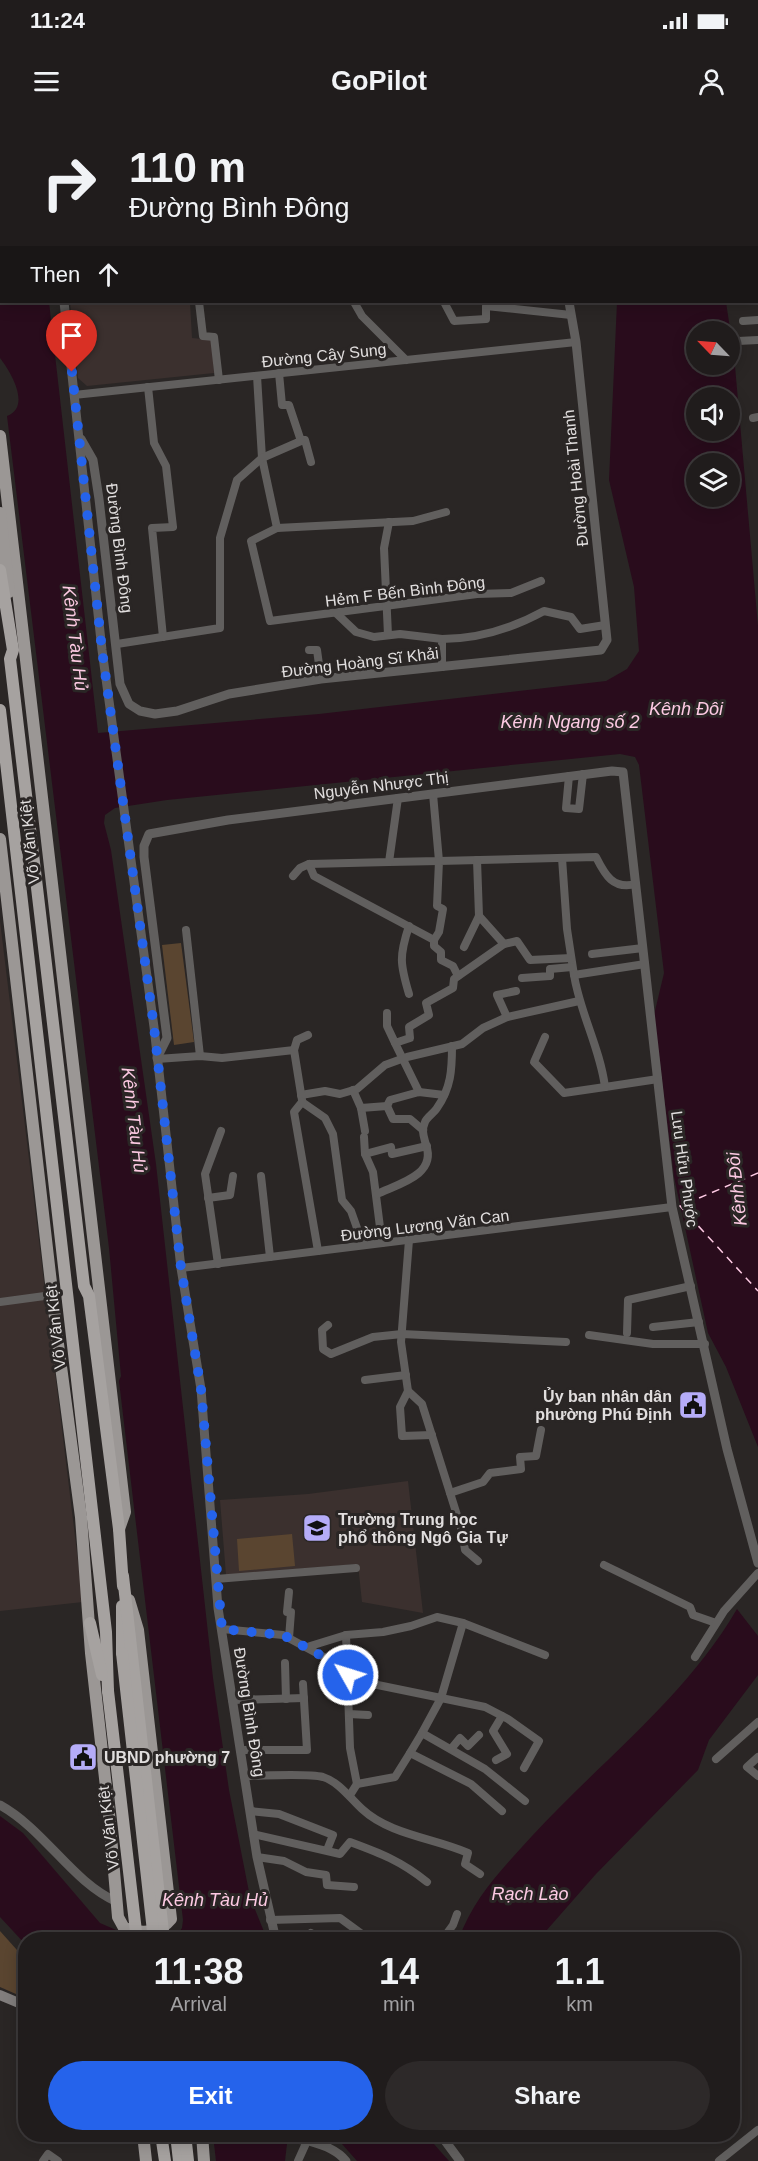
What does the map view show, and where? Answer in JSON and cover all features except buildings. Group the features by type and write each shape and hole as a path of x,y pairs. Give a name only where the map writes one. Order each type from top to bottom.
{"highway":[{"name":"Võ Văn Kiệt","path":"0,570 3,592 7,599 13,650 10,659 84,1286 89,1296 119,1529 123,1576 122,1653 153,1932"},
{"name":"Võ Văn Kiệt","path":"0,710 105,1620 108,1691 136,1932"},
{"path":"123,1576 163,1932"},
{"path":"90,1623 108,1691"},
{"path":"163,2142 165,2159"},
{"path":"178,2142 183,2158"},
{"path":"183,2158 184,2142"}],"main road":[{"name":"Võ Văn Kiệt","path":"0,436 125,1512 119,1529"},
{"name":"Võ Văn Kiệt","path":"0,513 9,592 7,599"},
{"name":"Võ Văn Kiệt","path":"0,839 4,903 81,1517 91,1653 119,1923 131,1930 161,1929 171,1919 138,1630 123,1576"},
{"path":"0,1995 18,2003"},
{"path":"144,2142 146,2161"},
{"path":"203,2142 204,2161"}],"street":[{"name":"Đường Bình Đông","path":"64,303 102,650 154,1027 181,1268 201,1389 222,1629 253,1834 274,1932"},
{"path":"199,303 203,336 214,337 219,380"},
{"path":"355,303 362,316 406,360"},
{"path":"445,303 454,321 486,319 486,304 521,306 571,315"},
{"name":"Đường Hoài Thanh","path":"569,303 576,342 607,640 601,650"},
{"path":"743,321 758,320"},
{"path":"740,340 758,340"},
{"name":"Đường Cây Sung","path":"74,395 576,342"},
{"path":"279,373 282,405 289,405 301,441"},
{"path":"257,376 262,458 277,528 413,521 446,512"},
{"path":"148,387 154,443 166,466 173,527 152,528 164,637"},
{"name":"Đường Bình Đông","path":"78,434 93,460 117,644 120,684 129,704"},
{"path":"117,644 220,628 220,538 237,480 262,458 305,440 311,462"},
{"path":"388,635 384,607 384,548 389,522"},
{"name":"Hẻm F Bến Bình Đông","path":"277,528 251,541 270,621 477,594 511,592 541,581"},
{"path":"336,613 357,632 374,637 388,635 462,639 521,624 544,611 571,616 580,629 605,625"},
{"path":"442,639 442,667"},
{"path":"309,650 317,650 321,679"},
{"name":"Đường Hoàng Sĩ Khải","path":"129,704 146,713 165,713 229,694 321,679 601,650"},
{"name":"Nguyễn Nhược Thị","path":"146,840 149,834 228,820 583,774 623,772"},
{"name":"Lưu Hữu Phước","path":"623,772 672,1207 737,1490 758,1563"},
{"path":"569,776 566,808 579,809 583,774"},
{"path":"395,1043 411,1038 409,1027 429,1016 426,1003 453,988 456,977 453,966 441,960 441,952 435,946 434,940 442,920 443,909 437,906 436,899 439,861 433,794"},
{"path":"389,862 398,798"},
{"name":"Đường Bình Đông","path":"146,840 144,858 167,1038 157,1059"},
{"path":"293,876 300,868 309,864 596,857 613,883 624,887 636,884"},
{"path":"562,858 573,971 579,1000 602,1067 605,1087"},
{"path":"464,946 479,916 477,860"},
{"path":"309,864 314,876 434,940"},
{"path":"479,916 504,944"},
{"path":"409,926 401,950 402,969 409,994"},
{"path":"186,930 200,1056"},
{"path":"456,977 504,944 517,941 530,960 571,958"},
{"path":"592,954 643,948"},
{"path":"522,978 550,976 550,969 573,971 645,964"},
{"path":"507,1017 497,995 516,991"},
{"path":"301,1098 325,1091 340,1094 354,1090 386,1065 404,1058 462,1044 483,1028 507,1017 579,1000"},
{"path":"387,1013 387,1026 397,1052 404,1058 419,1092"},
{"path":"308,1035 297,1040 294,1050 301,1098 294,1112 318,1251"},
{"path":"545,1037 534,1062 564,1093 658,1079"},
{"path":"377,1194 420,1174 428,1162 423,1130 425,1122 444,1095 452,1072 452,1046"},
{"path":"157,1059 200,1056 222,1058 294,1050"},
{"path":"354,1090 362,1108 365,1154 373,1172 382,1243"},
{"path":"387,1106 390,1100 419,1092 444,1095"},
{"path":"301,1098 325,1118 333,1134 342,1200 351,1211 363,1245"},
{"path":"387,1106 393,1119 410,1119 423,1130"},
{"path":"362,1108 387,1106"},
{"path":"218,1264 205,1174 221,1131"},
{"path":"365,1154 391,1147 392,1154 427,1146"},
{"path":"208,1198 230,1195 232,1176"},
{"path":"261,1176 270,1257"},
{"name":"Đường Lương Văn Can","path":"181,1268 672,1207"},
{"path":"409,1240 402,1334 408,1391 400,1407 402,1436 432,1435"},
{"path":"627,1333 628,1300 691,1286"},
{"path":"0,1302 52,1295"},
{"path":"653,1327 699,1322"},
{"path":"328,1325 322,1330 323,1349 331,1354 373,1337 402,1334 566,1342"},
{"path":"589,1335 654,1344 705,1344"},
{"path":"365,1380 406,1375"},
{"path":"408,1391 422,1404 465,1550 478,1561"},
{"path":"450,1493 483,1482 490,1473 521,1469 520,1457 536,1456 541,1430"},
{"path":"604,1565 690,1607 693,1615 716,1623"},
{"path":"216,1579 356,1568"},
{"path":"694,1657 716,1623 743,1588 758,1573"},
{"path":"289,1592 287,1612 291,1612 289,1638"},
{"path":"308,1647 346,1635 402,1628 437,1617 463,1623 545,1655"},
{"path":"357,1784 395,1777 441,1698 463,1623"},
{"path":"222,1629 289,1638 308,1647 363,1682 485,1707 538,1741 524,1768"},
{"path":"346,1635 350,1748 357,1784 350,1795"},
{"path":"285,1663 286,1698"},
{"path":"240,1750 307,1750 303,1684"},
{"path":"232,1700 304,1698"},
{"path":"349,1714 368,1715"},
{"path":"496,1760 507,1754 493,1731 502,1716"},
{"path":"716,1759 758,1722"},
{"path":"422,1733 485,1769 525,1801"},
{"path":"451,1749 460,1738 468,1746 479,1735"},
{"path":"410,1753 471,1784 502,1810"},
{"path":"758,1757 747,1767 758,1776"},
{"path":"244,1776 323,1777 350,1795 363,1810 390,1826 447,1844 468,1854 465,1864 480,1874"},
{"path":"0,1805 27,1823 100,1895 117,1902"},
{"path":"250,1811 279,1814 333,1835 327,1850"},
{"path":"253,1834 340,1854 350,1842 383,1852 427,1882"},
{"path":"257,1857 284,1861 306,1872 326,1875 327,1885 354,1887"},
{"path":"447,1932 457,1914"},
{"path":"270,1920 340,1918 359,1932"},
{"path":"719,2161 758,2130"},
{"path":"298,2161 307,2142"},
{"path":"311,2142 330,2147 346,2161"},
{"path":"446,2142 460,2161"},
{"path":"45,2158 58,2161"}],"shaded area":[{"path":"70,303 190,303 192,338 212,340 214,373 87,386 78,378"},
{"path":"0,921 83,1602 0,1611"},
{"path":"181,943 194,1042 174,1045 162,945"},
{"name":"Trường Trung học phổ thông Ngô Gia Tự","path":"408,1481 423,1613 362,1602 358,1564 226,1575 220,1500 308,1494"},
{"path":"292,1534 295,1566 239,1571 237,1539"},
{"path":"0,1931 18,1951 18,1995 0,1987"}],"water":[{"path":"0,303 49,303 98,733 319,714 606,681 627,669 639,651 634,587 609,480 617,303 726,303 729,321 686,321 686,375 736,375 737,387 686,387 686,441 740,441 740,423 758,626 758,1447 726,1367 708,1333 674,1177 654,1015 664,973 639,765 635,757 620,754 167,800 115,808 105,815 104,823 111,850 156,1164 213,1678 229,1790 250,1897 264,1932 179,1932 183,1920 119,1381 121,1376 109,1248 7,416 18,405 17,388 0,358"},
{"name":"Rạch Lào","path":"737,1609 758,1636 758,1675 709,1740 698,1770 596,1874 545,1932 462,1932 472,1910 500,1872 558,1808 641,1728 693,1671"},
{"path":"0,1816 23,1833 100,1923 121,1932 18,1932 18,1936 0,1917"},
{"path":"214,2142 287,2142 285,2161 216,2161"},
{"path":"340,2142 432,2142 449,2161 357,2161"}],"ferry route":[{"path":"758,1173 680,1206 758,1291"}],"place":[{"name":"Ủy ban nhân dân phường Phú Định","path":"693,1405"},
{"name":"Trường Trung học phổ thông Ngô Gia Tự","path":"317,1528"},
{"name":"UBND phường 7","path":"83,1757"}],"route":[{"path":"72,372 102,650 154,1027 181,1268 201,1389 218,1608 222,1629 283,1635 348,1670 348,1675"}],"water label":[{"name":"Kênh Tàu Hủ","path":"75,638"},
{"name":"Kênh Đôi","path":"686,709"},
{"name":"Kênh Ngang số 2","path":"570,722"},
{"name":"Kênh Tàu Hủ","path":"134,1120"},
{"name":"Kênh Đôi","path":"737,1189"},
{"name":"Kênh Tàu Hủ","path":"215,1900"}]}
